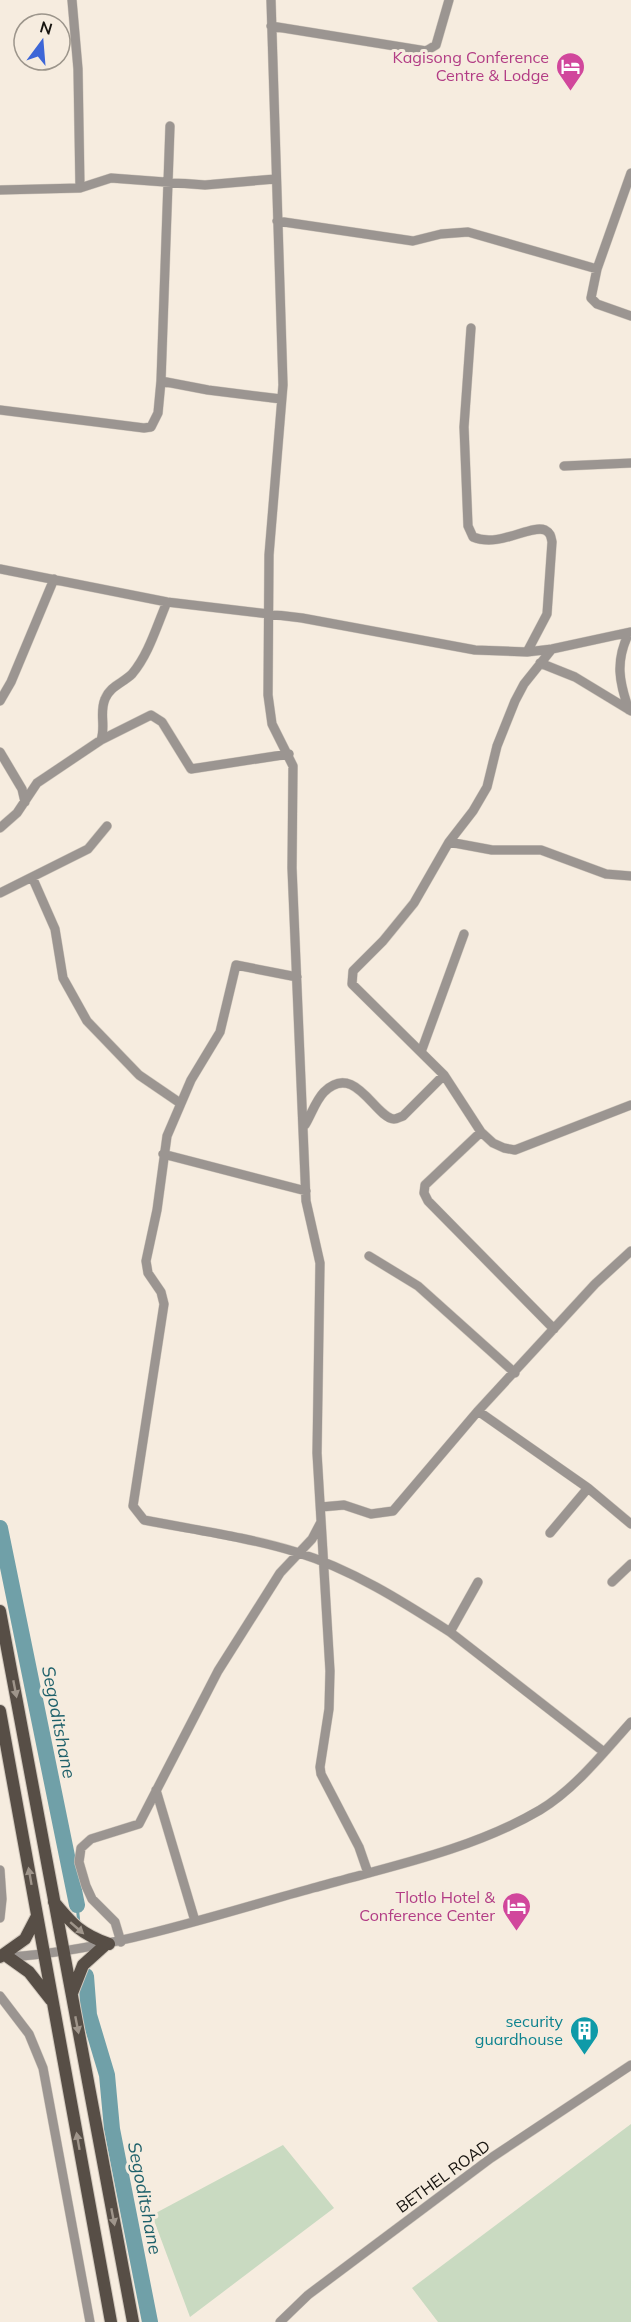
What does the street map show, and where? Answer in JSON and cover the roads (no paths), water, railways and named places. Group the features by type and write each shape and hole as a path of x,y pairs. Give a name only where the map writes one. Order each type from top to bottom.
{"main road":[{"path":"0,1611 62,1953 133,2322"},
{"path":"0,1711 111,2322"},
{"path":"53,1901 77,1929 87,1936 111,1944"},
{"path":"37,1916 25,1939 3,1957 29,1972 52,2001"},
{"path":"71,1995 83,1965 111,1944"}],"street":[{"path":"72,0 78,69 80,188"},
{"path":"272,0 281,399 269,555 268,711 272,724 289,754 294,785 292,868 305,1125 306,1191 309,1218 321,1263 316,1427 330,1671 329,1709 321,1774 359,1847 368,1873"},
{"path":"271,26 426,51 436,45 449,0"},
{"path":"0,410 151,427 158,413 161,381 170,183 170,126"},
{"path":"631,172 597,269 591,298 597,304 631,316"},
{"path":"0,190 80,188 111,178 205,185 275,179"},
{"path":"277,220 413,241 441,234 468,232 597,269"},
{"path":"471,328 464,427 468,526 473,537 484,541 503,540 539,529 551,535 547,614 527,652"},
{"path":"161,381 218,392 281,399"},
{"path":"564,466 631,463"},
{"path":"0,569 167,602 270,613 475,650 527,652 630,633"},
{"path":"0,701 11,682 54,579"},
{"path":"101,740 105,731 104,701 108,692 131,675 141,660 167,602"},
{"path":"630,633 620,658 619,672 630,711"},
{"path":"552,649 515,701 497,746 487,787 481,799 448,842 414,903 383,941 352,971 350,978 352,984 444,1075 481,1132 493,1143 515,1150 631,1105"},
{"path":"540,663 575,677 630,711"},
{"path":"0,828 17,813 38,783 101,740 151,715 162,722 191,769 289,754"},
{"path":"0,752 22,789 25,802"},
{"path":"0,893 33,879 88,849 107,825"},
{"path":"448,842 492,849 541,850 606,874 631,876"},
{"path":"33,879 55,929 63,978 87,1021 138,1075 180,1103"},
{"path":"421,1052 464,934"},
{"path":"297,977 236,965 220,1032 180,1103 166,1136 160,1194 146,1268 161,1292 164,1305 133,1506 135,1512 144,1520 298,1553 324,1562 388,1594 450,1632 604,1752"},
{"path":"305,1125 324,1092 333,1087 344,1084 354,1087 366,1094 386,1116 393,1119 402,1116 444,1075"},
{"path":"481,1132 425,1185 424,1193 428,1200 554,1329"},
{"path":"163,1154 306,1191"},
{"path":"321,1507 344,1505 370,1514 393,1511 478,1411 595,1284 631,1251"},
{"path":"369,1256 418,1286 515,1373"},
{"path":"478,1411 588,1488 631,1524"},
{"path":"550,1533 588,1488"},
{"path":"111,1944 115,1922 92,1899 86,1886 79,1854 84,1843 139,1824 218,1671 280,1573 312,1539 322,1521"},
{"path":"612,1582 631,1564"},
{"path":"450,1632 478,1582"},
{"path":"3,1957 62,1953 111,1944 368,1873 506,1828 558,1797 631,1722"},
{"path":"156,1790 195,1921"},
{"path":"0,1870 2,1899 0,1918"},
{"path":"0,1996 29,2034 43,2068 90,2322"},
{"name":"BETHEL ROAD","path":"280,2322 308,2295 491,2158 631,2065"}],"waterway":[{"name":"Segoditshane","path":"0,1528 77,1905"},
{"name":"Segoditshane","path":"77,1905 79,1924"},
{"name":"Segoditshane","path":"86,1976 89,2015 107,2075 112,2129 150,2322"}],"place":[{"name":"Kagisong Conference Centre & Lodge","path":"570,92"},
{"name":"Tlotlo Hotel & Conference Center","path":"516,1932"},
{"name":"security guardhouse","path":"584,2056"}]}
